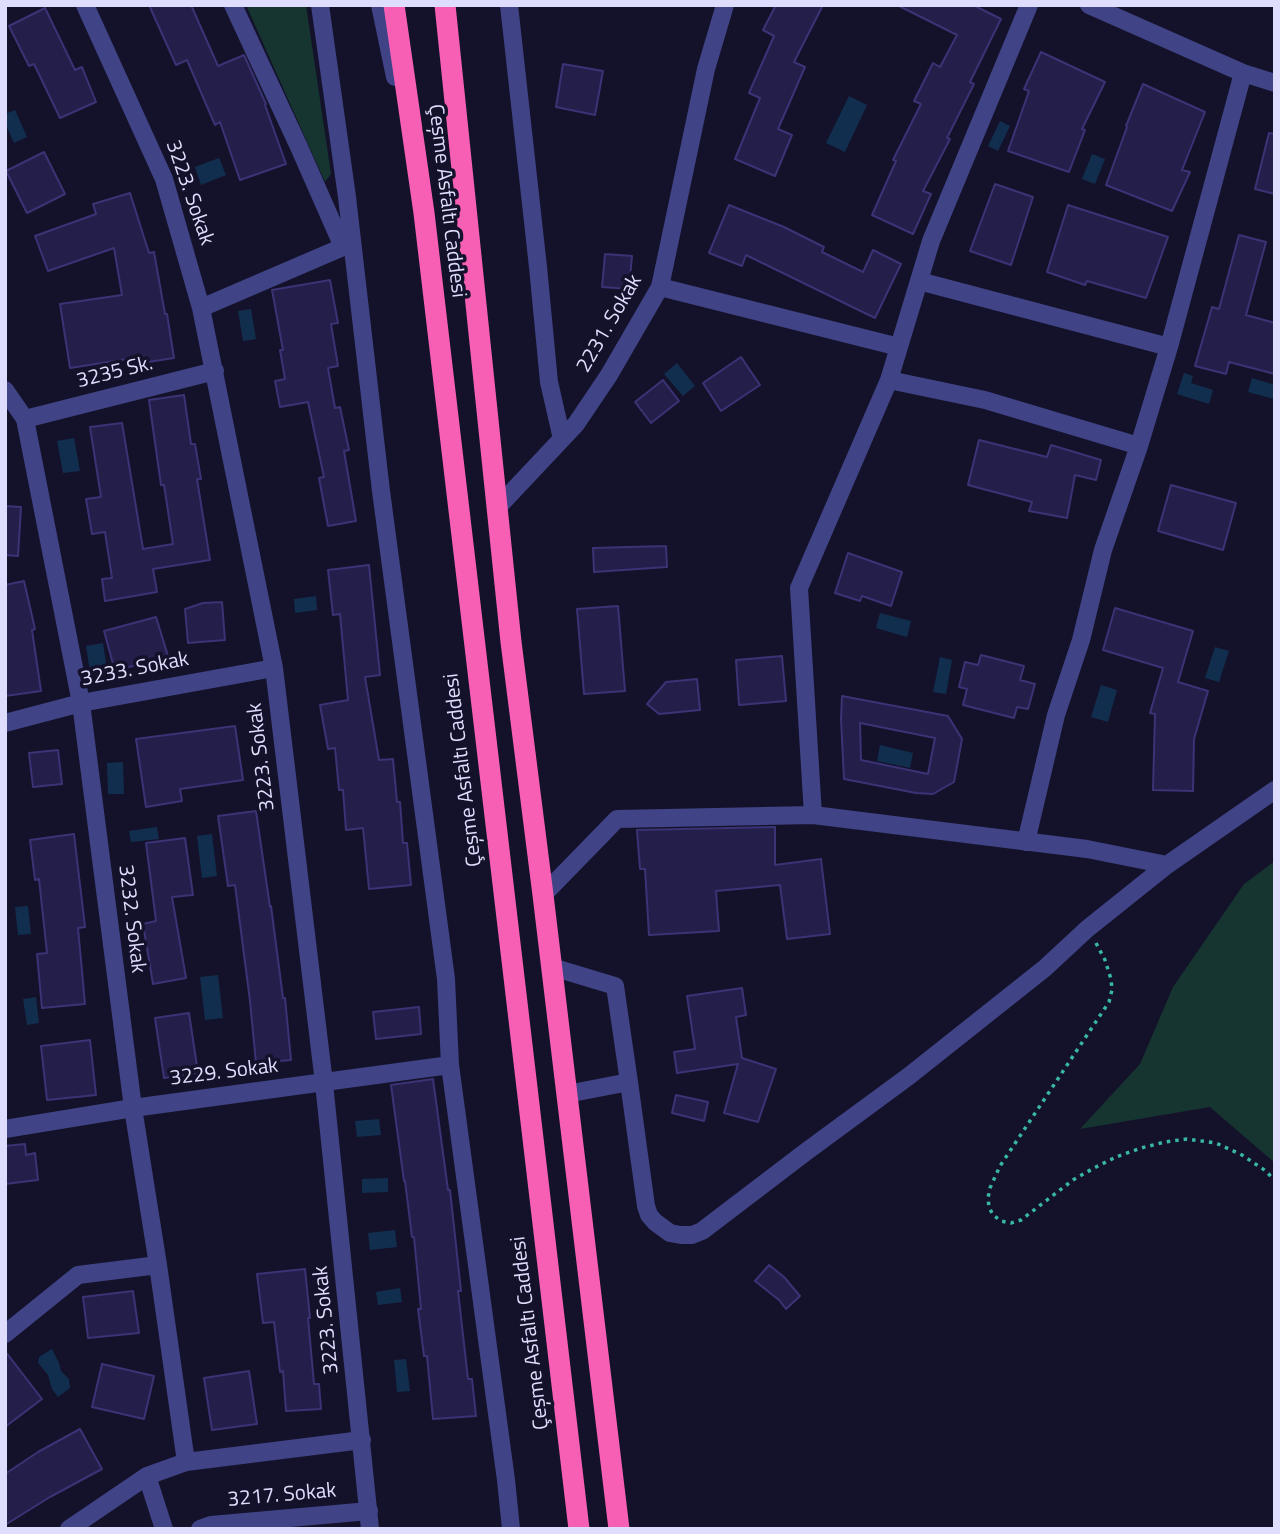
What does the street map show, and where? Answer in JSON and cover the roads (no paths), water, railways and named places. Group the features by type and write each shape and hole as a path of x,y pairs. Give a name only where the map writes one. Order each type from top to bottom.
{"highway":[{"name":"Çeşme Asfaltı Caddesi","path":"394,5 424,213 579,1529"},
{"name":"Çeşme Asfaltı Caddesi","path":"445,5 511,642 619,1529"}],"street":[{"name":"3223. Sokak","path":"85,5 164,179 201,308 274,668 324,1083 370,1520"},
{"path":"233,5 347,246"},
{"path":"320,5 348,197 347,246 446,979 450,1065 503,1452 511,1529"},
{"path":"380,5 424,213"},
{"path":"509,5 549,382 562,439"},
{"name":"2231. Sokak","path":"496,509 576,424 609,376 660,287 706,69 725,5"},
{"path":"813,815 799,588 889,380 931,241 1029,5"},
{"path":"1089,5 1243,73 1275,83"},
{"path":"1026,842 1056,715 1080,640 1103,550 1169,347 1243,73"},
{"path":"201,308 347,246"},
{"path":"919,281 1169,347"},
{"path":"660,287 900,347"},
{"name":"3235 Sk.","path":"25,418 215,371"},
{"path":"889,380 985,400 1139,446"},
{"name":"3232. Sokak","path":"5,390 25,418 81,703 133,1108 186,1462"},
{"name":"3233. Sokak","path":"5,723 81,703 274,668"},
{"path":"552,967 615,986 646,1206 655,1222 662,1228 670,1233 692,1235 702,1231 909,1076 1045,968 1087,929 1167,865 1275,790"},
{"path":"543,895 617,819 813,815 1087,849 1167,865"},
{"name":"3229. Sokak","path":"5,1129 133,1108 450,1065"},
{"path":"567,1094 628,1083"},
{"path":"5,1334 78,1275 158,1265"},
{"path":"69,1529 147,1476 186,1462 362,1440"},
{"path":"147,1476 163,1529"},
{"name":"3217. Sokak","path":"200,1529 211,1525 370,1520"}],"water":[{"path":"849,96 867,105 845,152 826,143"},
{"path":"15,110 27,137 14,143 5,123 5,114"},
{"path":"1000,121 1010,126 998,151 988,146"},
{"path":"1092,154 1105,159 1095,184 1082,179"},
{"path":"219,158 226,175 201,185 195,167"},
{"path":"251,309 256,339 243,341 238,311"},
{"path":"677,363 695,386 683,396 664,374"},
{"path":"1184,373 1193,376 1191,383 1213,390 1209,404 1177,394"},
{"path":"1252,378 1275,385 1274,399 1248,392"},
{"path":"74,438 80,471 63,473 57,441"},
{"path":"316,596 317,610 295,613 294,599"},
{"path":"880,613 911,621 907,637 876,628"},
{"path":"103,643 107,669 90,672 86,646"},
{"path":"1215,647 1229,651 1219,682 1205,678"},
{"path":"940,657 952,660 946,694 933,692"},
{"path":"1101,685 1117,690 1108,722 1091,717"},
{"path":"880,745 913,753 910,768 877,761"},
{"path":"123,762 124,794 108,794 107,763"},
{"path":"157,827 159,839 131,842 129,831"},
{"path":"212,834 217,876 202,878 197,836"},
{"path":"28,906 31,934 18,935 15,907"},
{"path":"218,975 223,1018 205,1020 200,977"},
{"path":"36,997 39,1023 27,1025 23,999"},
{"path":"379,1119 381,1135 357,1137 355,1121"},
{"path":"388,1178 388,1192 362,1193 362,1179"},
{"path":"395,1230 397,1247 370,1250 368,1233"},
{"path":"400,1288 402,1302 378,1305 376,1292"},
{"path":"52,1349 61,1371 69,1379 70,1388 58,1397 52,1389 48,1375 38,1363 39,1357"},
{"path":"406,1359 410,1391 397,1392 394,1360"}]}
